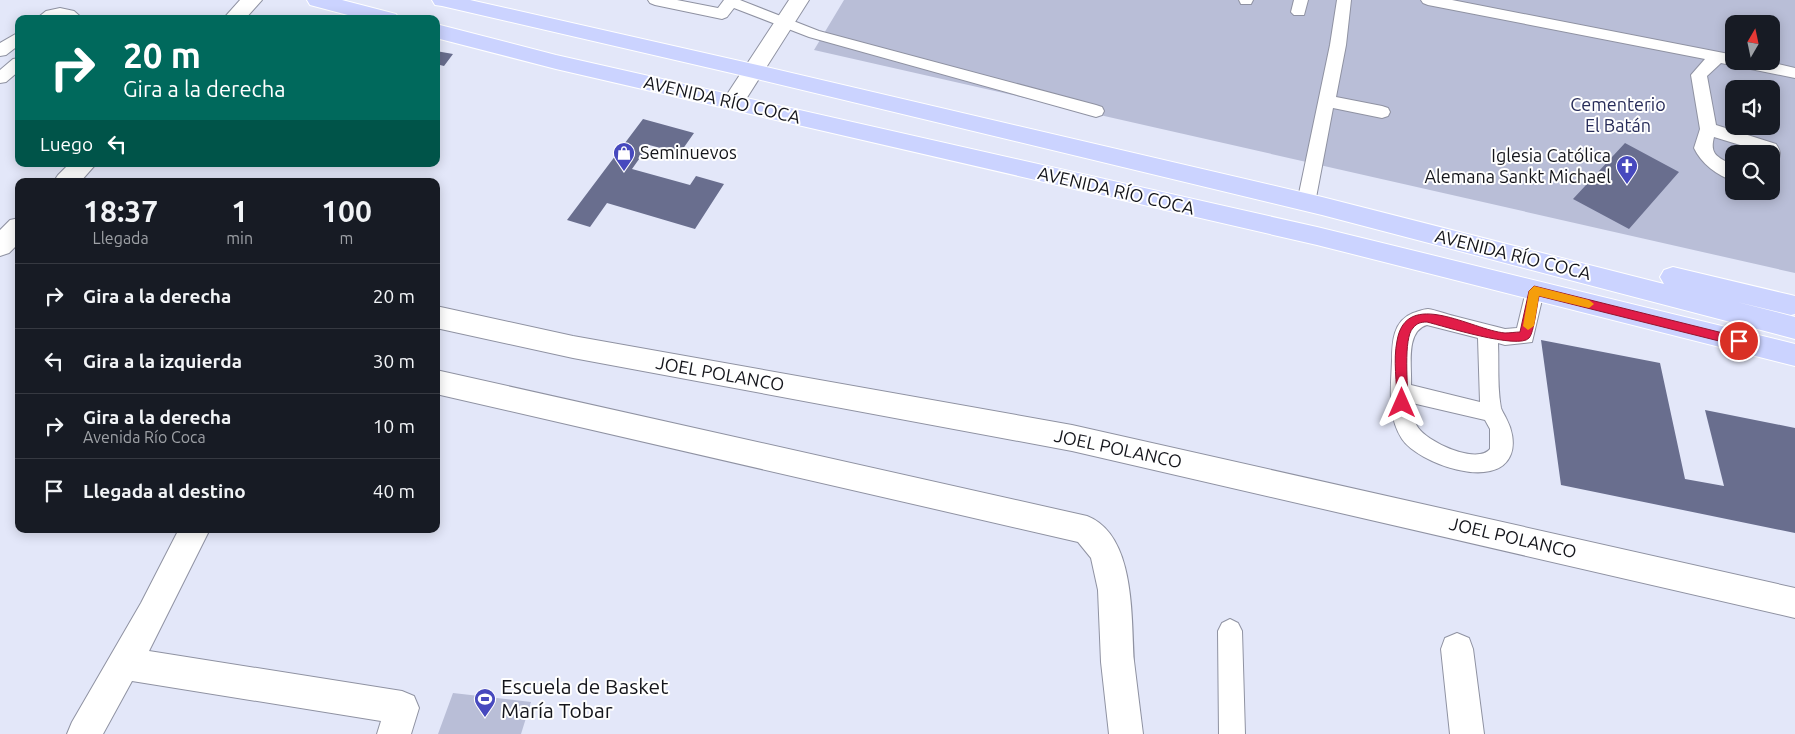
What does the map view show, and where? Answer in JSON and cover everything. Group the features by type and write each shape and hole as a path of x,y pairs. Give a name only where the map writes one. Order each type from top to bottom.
{"main road":[{"path":"317,0 374,15"},
{"name":"AVENIDA RÍO COCA","path":"442,0 753,71 1314,204 1368,204 1793,316"},
{"name":"AVENIDA RÍO COCA","path":"440,32 556,62 1317,236 1795,355"}],"street":[{"path":"237,15 252,0"},
{"path":"733,102 799,0"},
{"path":"69,178 81,167"},
{"path":"0,222 15,226"},
{"path":"0,246 15,231"},
{"name":"JOEL POLANCO","path":"440,318 573,347 1072,438 1795,603"},
{"path":"440,383 1087,530 1105,552 1114,590 1118,662 1126,734"},
{"path":"84,734 152,614 193,533"},
{"path":"1457,649 1467,734"},
{"path":"124,663 402,708 394,734"}],"lane":[{"path":"58,12 73,0"},
{"path":"655,0 722,14 732,1 814,34 1096,111"},
{"path":"1314,204 1326,101 1338,45 1344,0"},
{"path":"1428,0 1725,58"},
{"path":"48,15 58,12 66,15"},
{"path":"0,51 15,40"},
{"path":"1717,57 1699,75 1708,129 1703,148 1705,153 1725,168"},
{"path":"0,78 15,66"},
{"path":"1780,69 1795,72"},
{"path":"1326,101 1382,112"},
{"path":"1708,129 1760,145"},
{"path":"1403,392 1491,414 1498,420 1501,429 1501,454 1498,460 1490,464 1467,462 1426,448 1414,438 1407,427 1402,413 1402,342 1406,326 1416,319 1427,317 1505,337 1525,336 1534,291"},
{"path":"1488,332 1491,414"},
{"path":"1230,631 1232,734"}],"green space":[{"name":"Cementerio El Batán","path":"844,0 1795,0 1795,273 814,50"},
{"name":"Escuela de Basket María Tobar","path":"453,693 531,702 521,734 438,734"}],"building":[{"path":"440,52 453,54 444,66 440,65"},
{"name":"Seminuevos","path":"643,119 694,133 680,153 649,145 632,169 690,185 696,176 724,184 695,229 607,203 590,227 567,220"},
{"name":"Iglesia Católica Alemana Sankt Michael","path":"1625,143 1679,172 1629,229 1573,199"},
{"path":"1541,340 1660,363 1685,479 1724,486 1705,410 1795,428 1795,533 1561,485"}],"slow traffic":[{"path":"1528,326 1534,291 1589,304"}],"place":[{"name":"Seminuevos","path":"624,172"},
{"name":"Iglesia Católica Alemana Sankt Michael","path":"1627,185"},
{"name":"Escuela de Basket María Tobar","path":"485,718"}],"route":[{"path":"1402,403 1402,342 1406,326 1416,319 1427,317 1505,337 1525,336 1530,321 1534,291 1739,341"}]}
